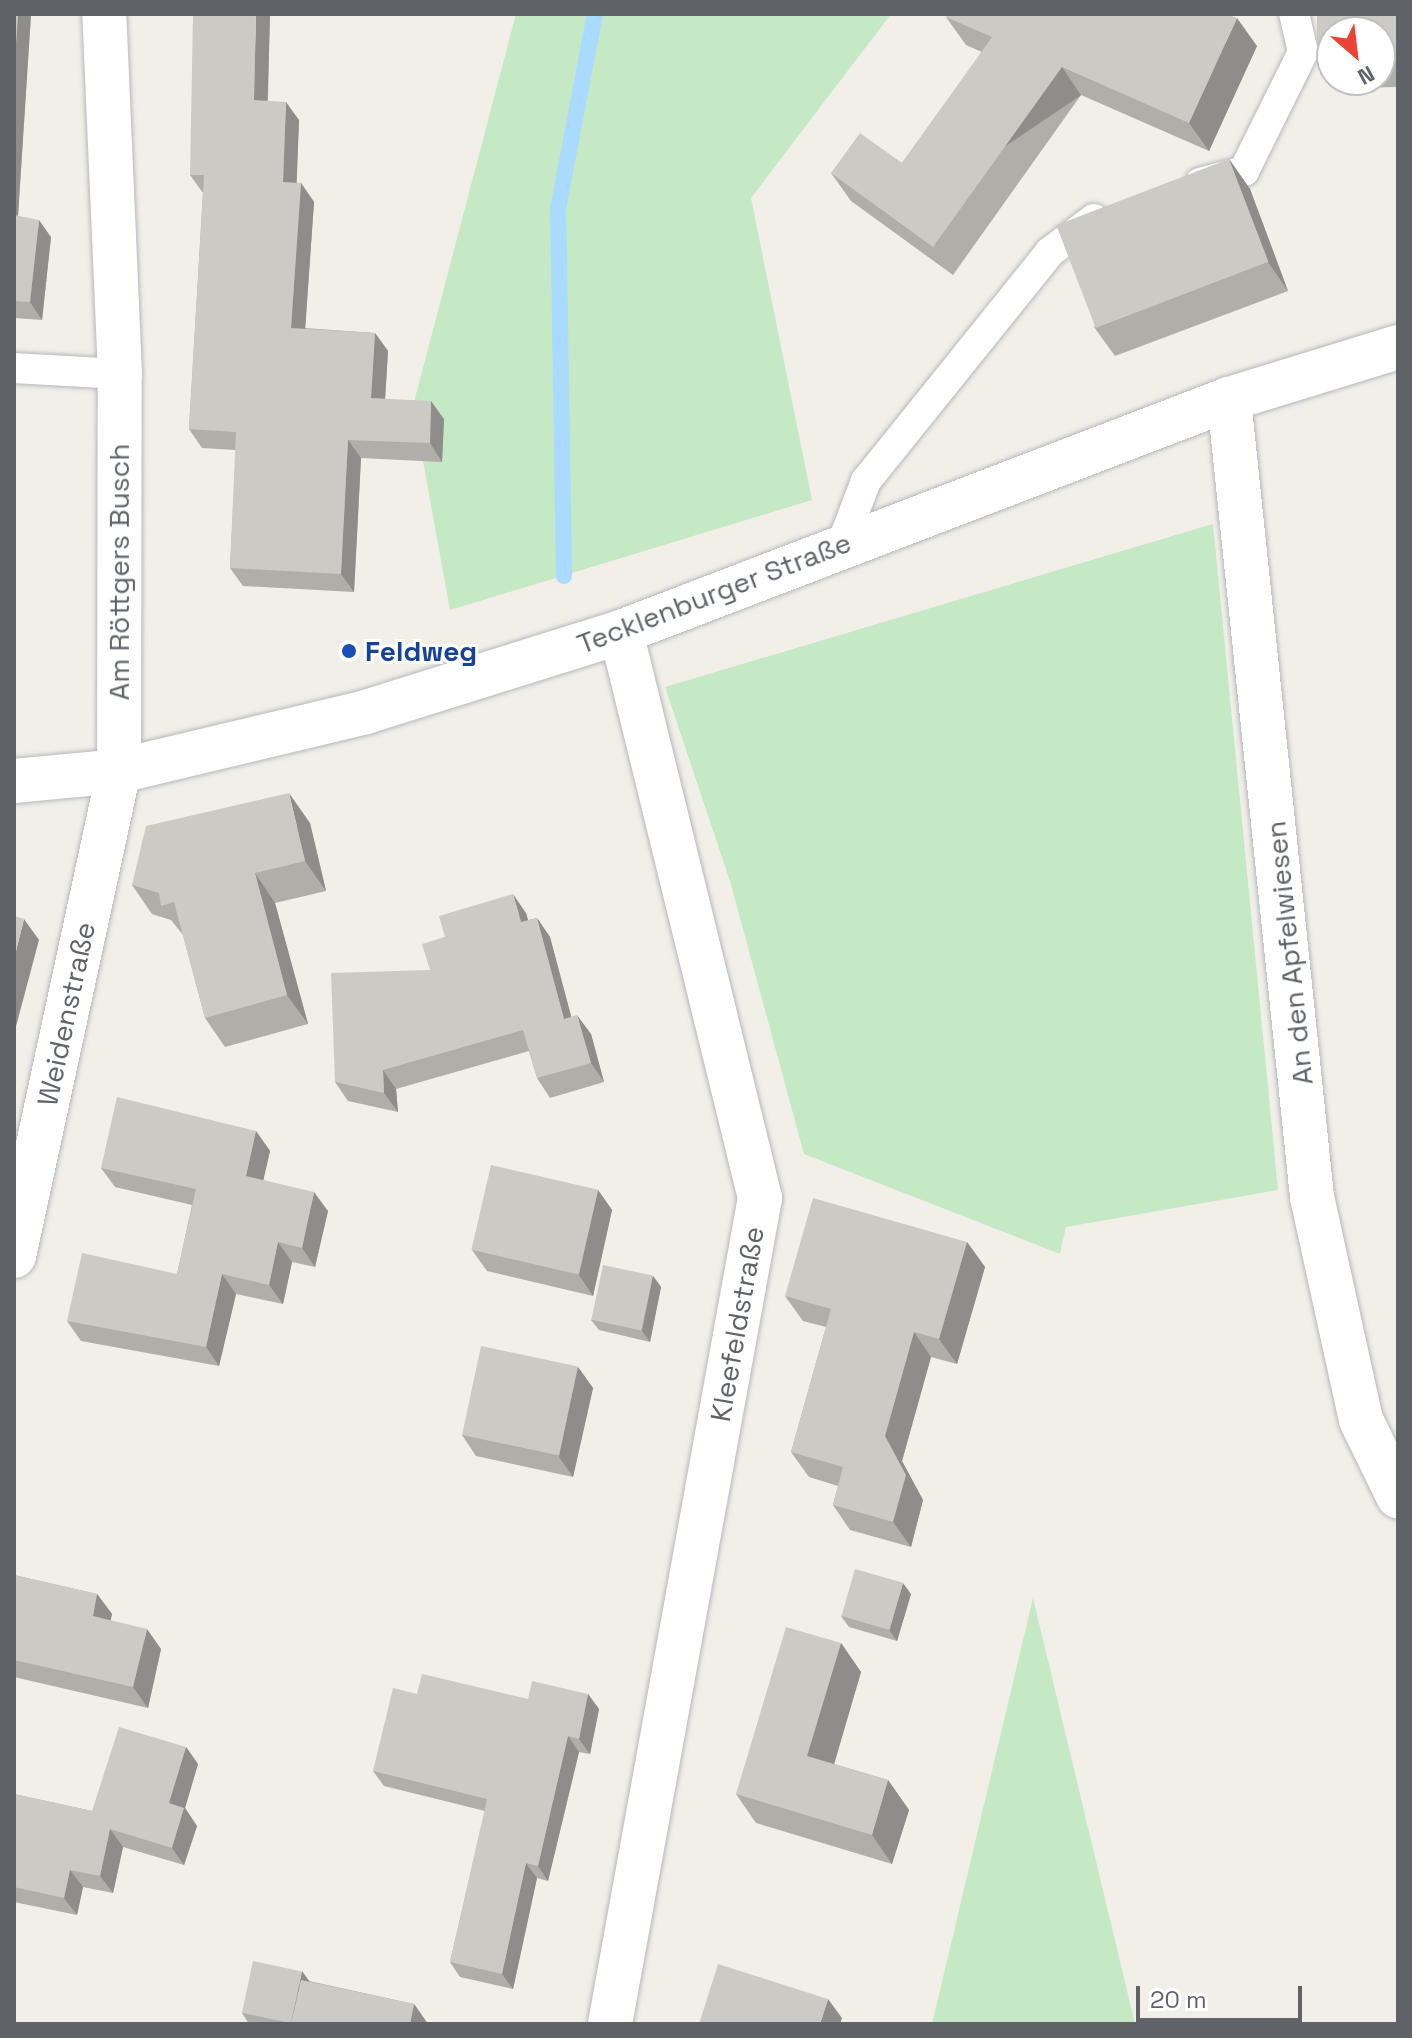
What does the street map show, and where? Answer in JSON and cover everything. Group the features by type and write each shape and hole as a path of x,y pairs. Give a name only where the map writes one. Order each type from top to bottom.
{"street":[{"name":"Am Röttgers Busch","path":"104,14 120,374 119,771"},
{"name":"Tecklenburger Straße","path":"14,781 119,771 366,712 621,632 1229,399 1398,347"},
{"name":"An den Apfelwiesen","path":"1229,399 1312,1197 1361,1420 1398,1496"},
{"name":"Kleefeldstraße","path":"610,2024 760,1198 621,632"},
{"name":"Weidenstraße","path":"14,1256 119,771"}],"lane":[{"path":"1174,191 1244,171 1303,52 1294,14"},
{"path":"841,546 866,481 1050,252 1087,221 1131,205"},
{"path":"14,368 120,374"}],"green space":[{"path":"516,14 891,14 751,198 812,500 450,610 413,406"},
{"path":"1213,524 1278,1190 1066,1227 1060,1254 804,1154 730,881 665,687"},
{"path":"1033,1598 1135,2024 932,2024"}],"building":[{"path":"14,14 18,14 14,72"},
{"path":"193,14 256,14 254,100 286,102 283,182 301,183 291,328 375,333 371,398 431,401 430,443 348,440 341,574 230,568 236,432 189,429 204,175 190,175"},
{"path":"947,14 1227,14 1237,18 1189,123 1062,67 933,247 831,173 860,133 902,163 992,37 946,17"},
{"path":"1398,14 1398,59 1396,16 1317,16"},
{"path":"1229,159 1268,262 1096,328 1056,225"},
{"path":"14,215 39,220 30,302 14,301"},
{"path":"289,793 305,861 255,873 287,995 205,1018 174,902 161,906 159,893 132,885 146,826"},
{"path":"513,894 521,922 537,918 564,1019 577,1015 591,1063 537,1078 523,1030 383,1070 384,1093 335,1082 331,973 430,970 422,944 445,937 439,916"},
{"path":"14,916 24,919 14,959"},
{"path":"117,1097 256,1131 246,1176 314,1192 302,1248 278,1242 269,1285 222,1274 206,1347 67,1321 82,1253 177,1274 196,1189 101,1168"},
{"path":"491,1165 598,1190 579,1275 471,1250"},
{"path":"813,1198 967,1242 939,1339 914,1332 885,1436 906,1475 893,1522 833,1505 843,1467 791,1452 831,1309 785,1296"},
{"path":"603,1265 653,1276 641,1330 591,1320"},
{"path":"481,1346 578,1367 559,1456 462,1435"},
{"path":"855,1569 903,1583 890,1630 841,1616"},
{"path":"14,1575 97,1594 93,1616 147,1629 133,1687 14,1660"},
{"path":"786,1627 841,1643 807,1756 888,1780 872,1835 736,1794"},
{"path":"422,1674 528,1699 532,1681 588,1694 579,1739 568,1736 538,1866 526,1863 502,1974 450,1962 487,1799 373,1771 393,1688 417,1694"},
{"path":"119,1727 186,1747 169,1803 184,1808 172,1848 110,1829 100,1876 70,1870 64,1898 14,1887 14,1794 92,1811"},
{"path":"253,1961 302,1971 291,2023 242,2013"},
{"path":"718,1964 828,1999 820,2024 699,2024"},
{"path":"301,1980 414,2004 410,2024 291,2024"}],"waterway":[{"path":"564,576 558,209 595,14"}],"place":[{"name":"Feldweg","path":"349,651"}]}
